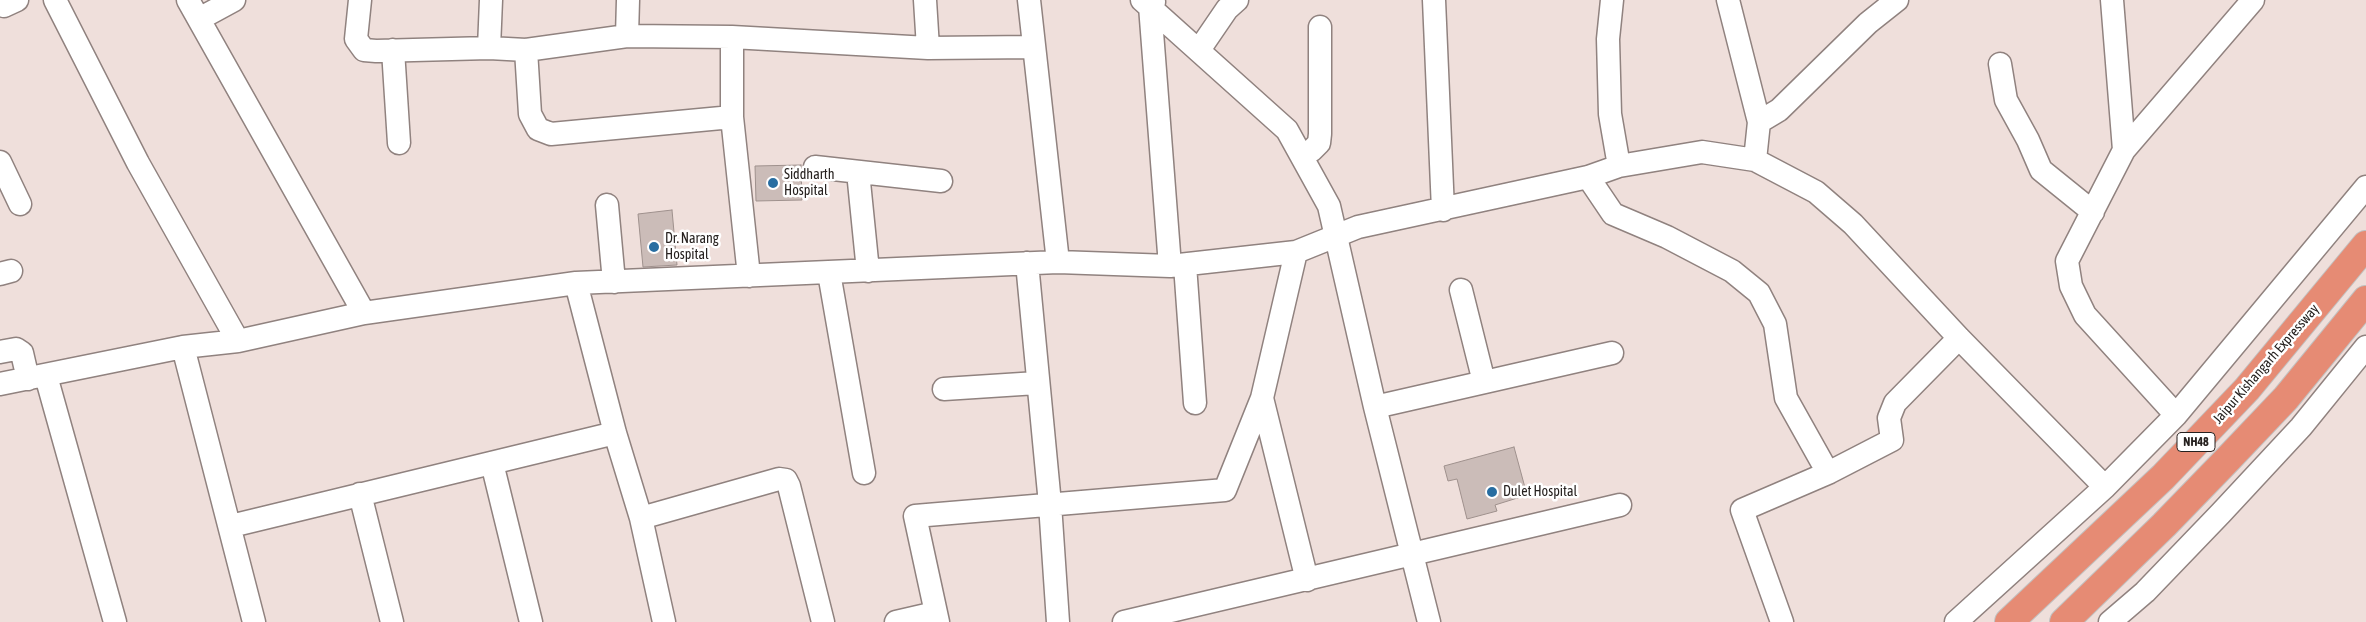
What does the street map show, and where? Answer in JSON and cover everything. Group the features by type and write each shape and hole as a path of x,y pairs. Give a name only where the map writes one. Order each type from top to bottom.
{"highway":[{"name":"Jaipur Kishangarh Expressway","path":"2009,622 2163,477 2247,389 2366,245"},
{"name":"NH48","path":"2064,622 2164,526 2241,446 2286,398 2366,300"}],"street":[{"path":"55,0 138,163 238,341"},
{"path":"234,0 194,10 364,313"},
{"path":"360,0 356,39 364,50 489,48 526,50 627,36 732,37 928,48 1034,47"},
{"path":"489,48 491,0"},
{"path":"627,36 628,0"},
{"path":"925,0 928,48"},
{"path":"1029,0 1058,262"},
{"path":"1199,50 1227,9 1237,0"},
{"path":"1434,0 1443,210"},
{"path":"1612,0 1608,39 1610,114 1619,166"},
{"path":"1728,0 1759,122 1755,160"},
{"path":"1759,122 1779,110 1868,23 1897,0"},
{"path":"2112,0 2124,150"},
{"path":"2176,415 2085,315 2071,286 2067,261 2124,150 2253,0"},
{"path":"1150,2 1199,50 1287,130 1330,206 1335,237 1375,407 1414,555 1429,622"},
{"path":"1150,2 1177,265 1195,403"},
{"path":"1302,156 1319,143 1320,26"},
{"path":"732,37 732,117 749,276"},
{"path":"393,50 399,143"},
{"path":"526,50 530,114 538,129 551,134 732,117"},
{"path":"2000,64 2006,100 2028,140 2041,170 2093,212"},
{"path":"0,384 183,347 238,341 364,313 576,284 1058,262 1177,265 1296,252 1358,227 1588,177 1619,166 1702,152 1755,160 1816,192 1853,224 1959,338 2105,487"},
{"path":"0,162 20,204"},
{"path":"815,167 941,180"},
{"path":"858,172 868,271"},
{"path":"1588,177 1613,214 1666,237 1732,271 1760,293 1775,324 1786,398 1828,473"},
{"path":"1956,622 2105,487 2176,415 2366,187"},
{"path":"607,205 614,282"},
{"path":"896,622 936,618 915,516 1225,490 1262,398 1296,252"},
{"path":"1028,263 1037,384 1050,504 1058,622"},
{"path":"829,273 864,473"},
{"path":"576,284 615,433 641,518 664,622"},
{"path":"1461,290 1484,382"},
{"path":"1782,622 1742,510 1828,473 1892,440 1889,418 1895,403 1959,338"},
{"path":"183,347 231,526 254,622"},
{"path":"2110,622 2145,592 2221,513 2301,427 2366,347"},
{"path":"0,352 16,349 22,353 37,378 114,622"},
{"path":"1375,407 1612,354"},
{"path":"944,389 1037,384"},
{"path":"1262,398 1307,580"},
{"path":"231,526 615,433"},
{"path":"492,463 531,622"},
{"path":"641,518 779,479 786,480 823,622"},
{"path":"360,494 392,622"},
{"path":"1124,622 1620,505"}],"building":[{"path":"801,165 802,200 756,201 755,166"},
{"path":"672,210 677,265 643,267 638,214"},
{"path":"1514,447 1527,495 1495,505 1497,511 1467,519 1457,479 1448,481 1444,466"}],"place":[{"name":"Siddharth Hospital","path":"773,183"},
{"name":"Dr. Narang Hospital","path":"654,247"},
{"name":"Dulet Hospital","path":"1492,492"}]}
